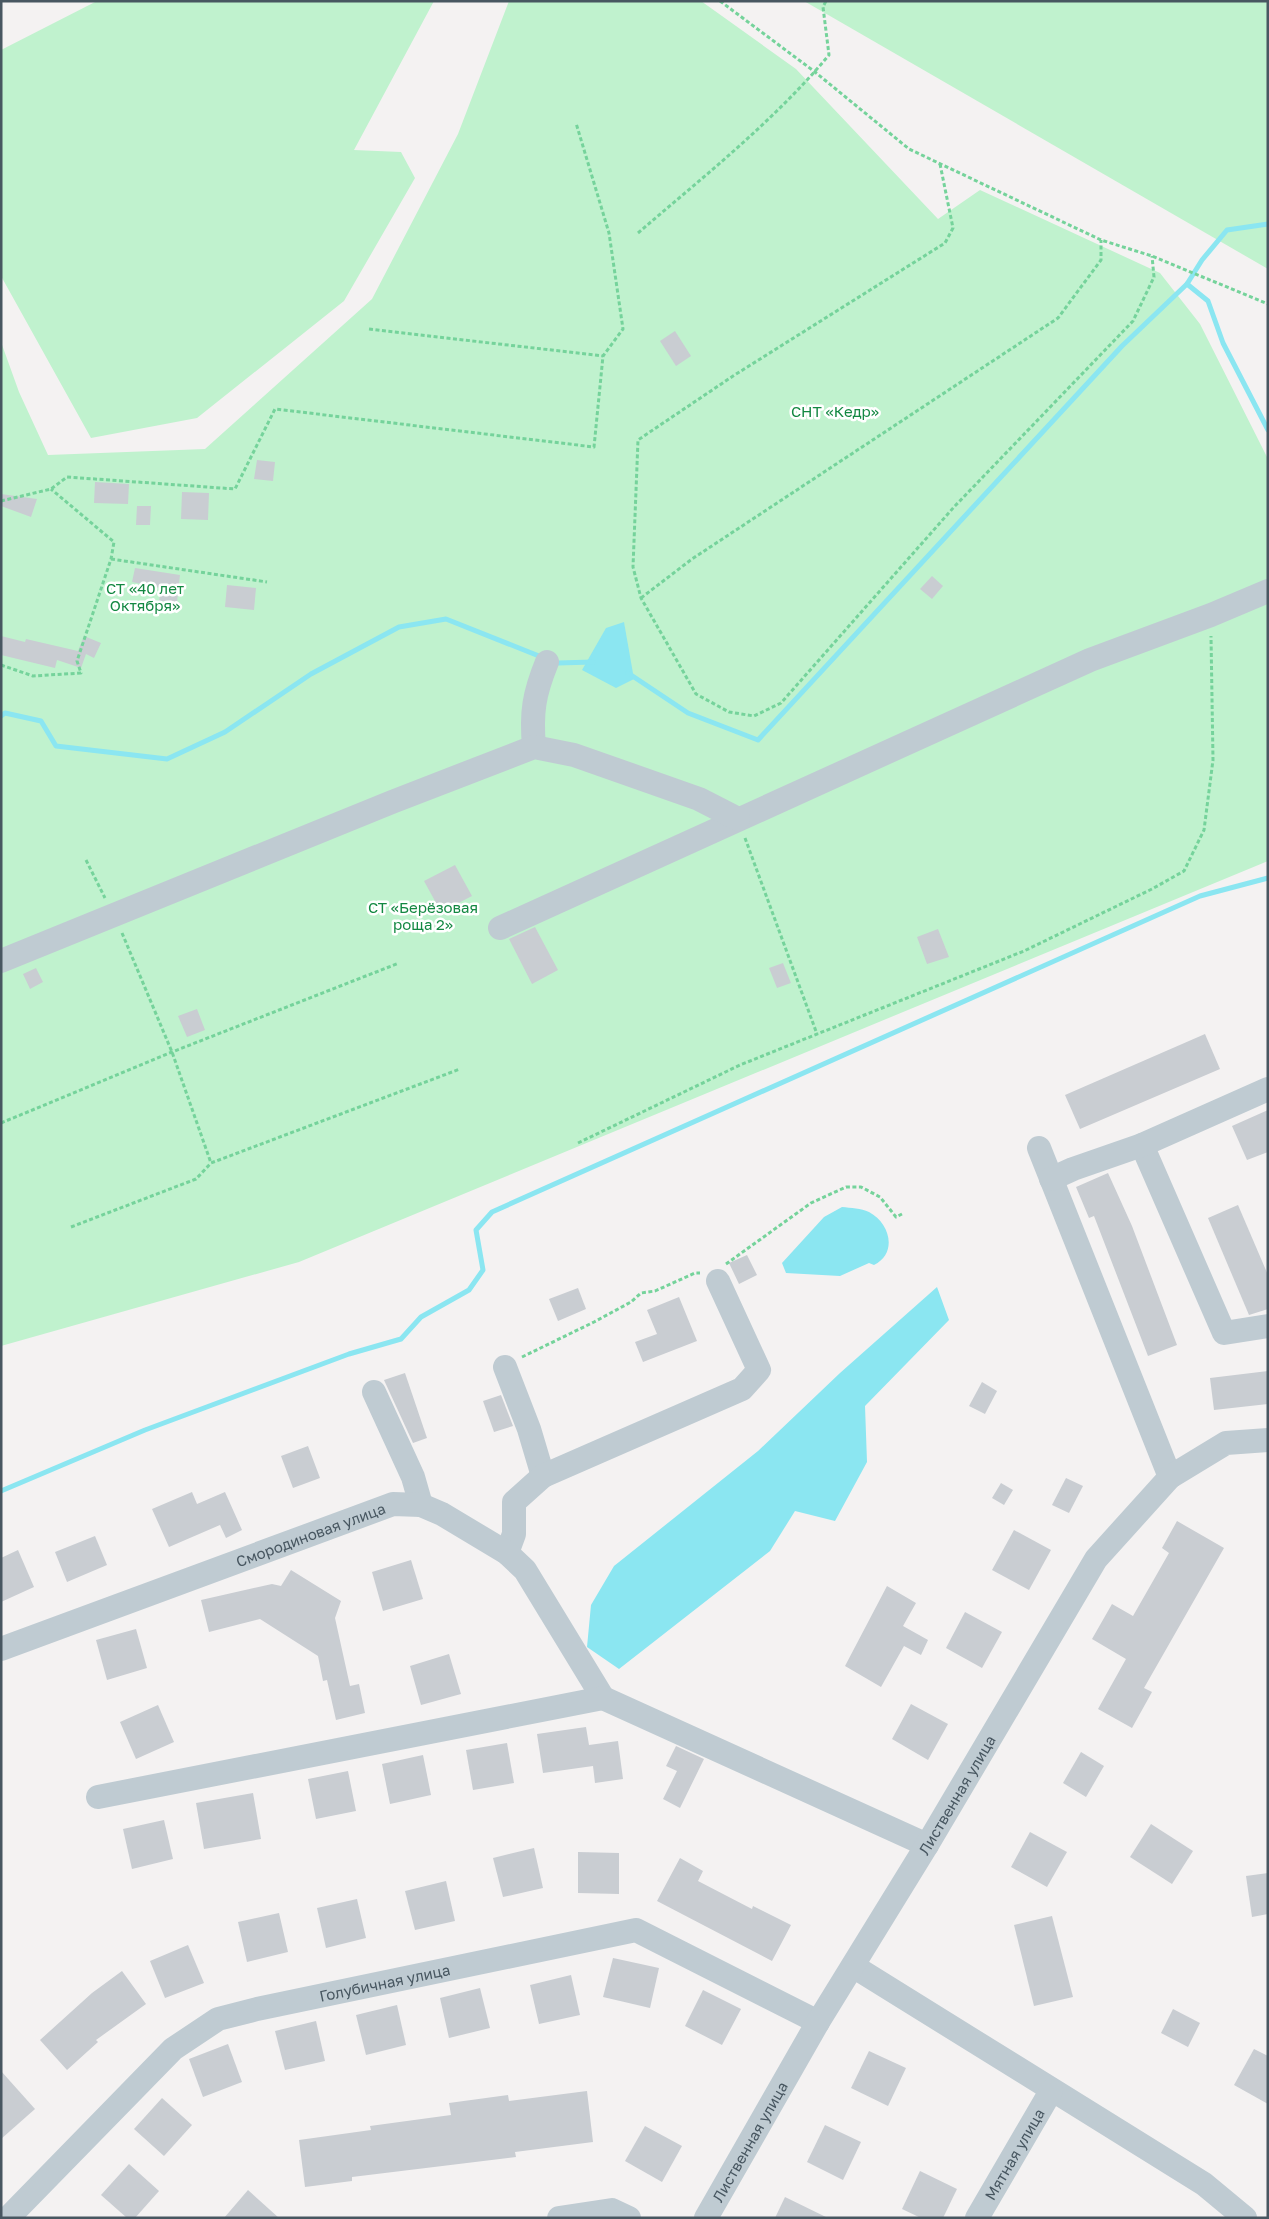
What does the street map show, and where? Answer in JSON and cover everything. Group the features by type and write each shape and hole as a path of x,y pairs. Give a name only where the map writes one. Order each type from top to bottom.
{"street":[{"path":"500,928 1090,660 1211,615 1268,591"},
{"path":"534,747 532,722 535,692 547,662"},
{"path":"1,961 114,914 534,747 583,758 699,799 738,819"},
{"path":"1051,1179 1072,1169 1142,1146 1268,1089"},
{"path":"1142,1146 1224,1333 1268,1326"},
{"path":"1039,1148 1170,1477"},
{"path":"507,1552 514,1534 514,1502 543,1476 742,1389 759,1370 718,1281"},
{"path":"505,1367 529,1429 543,1476"},
{"path":"374,1392 413,1478 421,1505"},
{"name":"Лиственная улица","path":"706,2218 818,2022 927,1845 1096,1559 1170,1477 1226,1443 1268,1440"},
{"name":"Смородиновая улица","path":"1,1649 393,1504 421,1505 442,1514 507,1552 525,1570 603,1698"},
{"path":"98,1797 603,1698 927,1845"},
{"name":"Голубичная улица","path":"8,2218 173,2048 218,2019 257,2009 636,1930 818,2022"},
{"path":"853,1966 1204,2184 1238,2215"},
{"name":"Мятная улица","path":"978,2218 1051,2090"},
{"path":"558,2218 612,2210 629,2218"}],"path":[{"path":"720,1 815,72 909,149 1101,240 1152,256 1268,304"},
{"path":"638,233 738,147 815,72 829,55 823,7 826,1"},
{"path":"1,501 51,489 67,477 235,489 276,409 594,447 603,356 623,329 609,232 576,123"},
{"path":"940,164 953,228 944,242 741,371 638,440 633,568 641,598 696,694 729,712 754,716 781,703 954,507 1133,321 1154,277 1152,256"},
{"path":"641,598 692,559 1058,318 1101,260 1101,240"},
{"path":"369,329 603,356"},
{"path":"1,665 33,676 82,673 77,661 111,559 114,542 51,489"},
{"path":"111,559 266,582"},
{"path":"578,1143 740,1065 1024,951 1152,889 1184,871 1204,830 1213,760 1211,615"},
{"path":"738,819 817,1034"},
{"path":"86,860 114,914 172,1052 211,1163"},
{"path":"1,1123 172,1052 399,963"},
{"path":"71,1227 196,1178 211,1163 460,1069"}],"green space":[{"path":"97,1 434,1 354,150 401,152 415,178 344,301 197,418 91,438 1,276 1,50"},
{"path":"509,1 701,1 796,69 938,219 980,190 1160,273 1200,324 1268,459 1268,861 299,1262 1,1346 1,342 19,392 48,455 205,449 372,299 458,134"},
{"path":"804,1 1268,1 1268,269"}],"water":[{"path":"624,622 634,679 616,688 582,670 606,628"},
{"path":"842,1207 856,1208 869,1212 882,1223 886,1230 889,1246 882,1260 874,1265 869,1263 840,1276 786,1273 782,1263 824,1217"},
{"path":"937,1287 949,1320 865,1406 867,1462 835,1521 795,1511 770,1551 619,1669 587,1647 591,1605 614,1566 758,1451 840,1373"}],"building":[{"path":"675,331 691,356 676,366 660,341"},
{"path":"257,460 275,462 273,481 254,479"},
{"path":"95,482 129,484 128,504 94,503"},
{"path":"182,492 209,493 208,520 181,519"},
{"path":"1,494 37,499 31,517 1,506"},
{"path":"137,506 151,506 150,525 136,525"},
{"path":"135,568 180,575 177,602 159,601 161,588 132,582"},
{"path":"932,576 943,586 932,599 920,589"},
{"path":"227,585 256,588 254,610 225,607"},
{"path":"1,636 25,642 26,639 78,651 84,636 101,643 94,658 86,654 81,668 57,660 55,668 1,655"},
{"path":"455,865 472,896 441,912 424,881"},
{"path":"535,927 558,970 532,984 509,939"},
{"path":"938,929 949,957 927,964 917,937"},
{"path":"783,963 791,983 777,988 769,968"},
{"path":"36,968 43,982 30,989 23,974"},
{"path":"197,1009 205,1030 187,1037 178,1016"},
{"path":"1205,1034 1220,1069 1080,1129 1065,1095"},
{"path":"1268,1110 1268,1152 1247,1160 1232,1126"},
{"path":"1108,1173 1132,1226 1177,1345 1148,1356 1094,1216 1089,1218 1076,1187"},
{"path":"1238,1205 1268,1275 1268,1309 1249,1315 1208,1218"},
{"path":"747,1255 757,1275 739,1284 729,1263"},
{"path":"578,1288 586,1309 558,1321 549,1299"},
{"path":"679,1297 697,1341 643,1362 635,1342 657,1334 647,1310"},
{"path":"1268,1371 1268,1404 1214,1410 1210,1378"},
{"path":"405,1373 427,1438 413,1443 384,1380"},
{"path":"982,1382 997,1391 985,1414 969,1406"},
{"path":"501,1395 513,1426 494,1432 483,1401"},
{"path":"308,1446 320,1478 293,1488 281,1456"},
{"path":"1066,1478 1083,1486 1069,1513 1052,1505"},
{"path":"1001,1483 1013,1490 1004,1505 992,1498"},
{"path":"192,1492 197,1504 225,1492 242,1530 226,1538 220,1525 169,1547 152,1509"},
{"path":"1177,1521 1224,1548 1144,1688 1152,1692 1132,1728 1098,1709 1126,1659 1092,1639 1112,1604 1133,1616 1169,1553 1162,1548"},
{"path":"1014,1530 1051,1550 1029,1590 992,1570"},
{"path":"95,1536 107,1565 67,1582 55,1552"},
{"path":"18,1550 34,1587 1,1602 1,1558"},
{"path":"411,1560 423,1599 383,1611 372,1572"},
{"path":"291,1570 341,1601 335,1618 350,1686 359,1684 365,1713 336,1720 327,1680 323,1681 318,1656 260,1619 209,1632 201,1600 272,1584 281,1586"},
{"path":"887,1586 916,1603 903,1626 928,1640 921,1655 904,1646 881,1687 845,1666"},
{"path":"965,1612 1002,1632 982,1668 946,1648"},
{"path":"136,1629 147,1668 107,1680 96,1640"},
{"path":"449,1654 461,1694 421,1705 410,1666"},
{"path":"911,1704 948,1724 928,1760 892,1739"},
{"path":"158,1705 174,1742 136,1759 120,1722"},
{"path":"586,1727 589,1745 618,1741 623,1779 595,1783 593,1766 543,1773 537,1734"},
{"path":"507,1743 514,1783 473,1790 466,1750"},
{"path":"676,1746 704,1759 680,1808 663,1799 677,1771 666,1766"},
{"path":"1081,1752 1104,1766 1086,1797 1063,1783"},
{"path":"423,1755 431,1795 390,1804 382,1764"},
{"path":"348,1771 356,1811 316,1819 308,1779"},
{"path":"253,1793 261,1839 204,1849 196,1803"},
{"path":"164,1820 173,1859 132,1869 123,1829"},
{"path":"1151,1824 1193,1851 1172,1884 1130,1857"},
{"path":"1030,1832 1067,1852 1047,1887 1011,1867"},
{"path":"534,1848 543,1888 503,1897 493,1858"},
{"path":"578,1852 619,1853 619,1894 578,1893"},
{"path":"680,1858 703,1871 698,1881 752,1909 753,1906 791,1925 772,1961 657,1901"},
{"path":"1268,1873 1268,1914 1252,1917 1246,1876"},
{"path":"446,1881 455,1921 415,1930 405,1891"},
{"path":"357,1899 366,1938 326,1948 317,1908"},
{"path":"279,1913 288,1952 247,1962 238,1922"},
{"path":"1052,1916 1073,1997 1034,2006 1014,1925"},
{"path":"188,1945 204,1983 165,1998 150,1961"},
{"path":"613,1958 659,1968 650,2008 603,1997"},
{"path":"122,1971 146,2004 96,2040 98,2042 67,2070 40,2040 92,1993"},
{"path":"571,1975 580,2015 539,2024 530,1985"},
{"path":"480,1988 490,2028 449,2038 440,1998"},
{"path":"703,1990 741,2009 722,2045 685,2026"},
{"path":"397,2005 406,2045 366,2055 356,2015"},
{"path":"1173,2009 1200,2023 1188,2047 1161,2033"},
{"path":"316,2021 325,2061 285,2070 275,2031"},
{"path":"228,2044 242,2082 203,2097 189,2059"},
{"path":"1254,2049 1268,2056 1268,2104 1234,2085"},
{"path":"869,2051 906,2068 888,2106 851,2088"},
{"path":"1,2071 35,2109 1,2139"},
{"path":"587,2091 593,2142 515,2152 516,2157 352,2177 352,2181 305,2187 299,2140 371,2130 370,2126 451,2115 449,2103 508,2095 509,2101"},
{"path":"162,2098 192,2125 164,2156 134,2129"},
{"path":"825,2125 861,2142 843,2180 807,2162"},
{"path":"645,2126 682,2146 662,2182 625,2161"},
{"path":"129,2164 159,2191 135,2218 127,2218 101,2195"},
{"path":"920,2171 957,2189 943,2218 921,2218 902,2209"},
{"path":"248,2190 279,2218 224,2218"},
{"path":"785,2197 828,2218 775,2218"}],"waterway":[{"path":"628,673 688,713 758,740 1122,346 1187,284 1202,260 1227,230 1268,224"},
{"path":"1187,284 1208,301 1223,343 1268,430"},
{"path":"1,716 5,713 41,721 56,746 167,759 225,732 311,674 399,627 446,619 544,658"},
{"path":"552,661 558,663 593,662"},
{"path":"1,1491 145,1430 349,1354 401,1339 421,1317 469,1290 483,1270 476,1230 492,1212 1200,896 1268,878"}],"park label":[{"name":"СНТ «Кедр»","path":"835,411"},
{"name":"СТ «40 лет Октября»","path":"145,596"},
{"name":"СТ «Берёзовая роща 2»","path":"423,916"}]}
